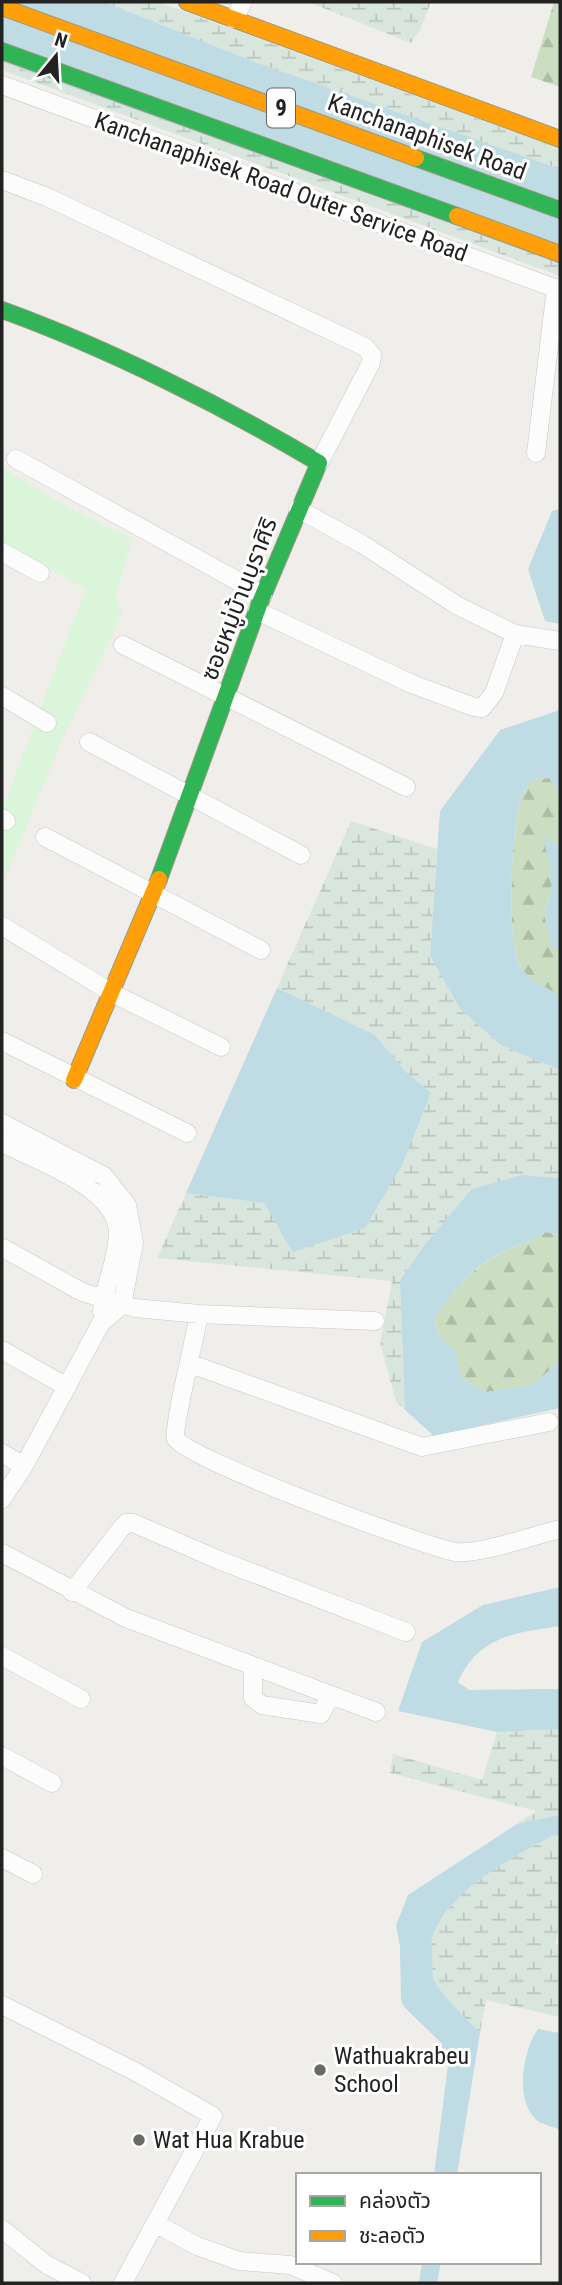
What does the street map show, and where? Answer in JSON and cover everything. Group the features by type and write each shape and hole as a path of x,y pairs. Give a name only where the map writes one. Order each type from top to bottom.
{"main road":[{"path":"187,2 560,139"},
{"name":"Kanchanaphisek Road","path":"2,7 560,210"},
{"name":"9","path":"2,51 560,254"},
{"path":"2,310 54,329 267,432 319,463"},
{"name":"ซอยหมู่บ้านบุราศิริ","path":"74,1080 114,994 154,894 192,797 260,603 319,463"}],"street":[{"path":"234,19 243,2"},
{"name":"Kanchanaphisek Road Outer Service Road","path":"2,85 558,289"},
{"path":"2,180 47,197 365,347 372,355 371,363 319,463"},
{"path":"536,453 558,289"},
{"path":"16,459 260,603 412,684 474,707 482,708 494,693 516,634"},
{"path":"298,509 362,544 458,606 516,634 560,640"},
{"path":"2,552 40,573"},
{"path":"123,645 406,787"},
{"path":"2,696 47,723"},
{"path":"89,742 301,855"},
{"path":"46,837 261,950"},
{"path":"2,926 114,994 221,1047"},
{"path":"2,1041 74,1080 187,1133"},
{"path":"2,1123 92,1180 110,1208 118,1230 116,1258 103,1301 101,1323"},
{"path":"2,1143 92,1180 111,1183 127,1205 133,1225 133,1256 122,1305 101,1323 24,1466 2,1499"},
{"path":"3,1248 82,1293 122,1305 199,1314 375,1321"},
{"path":"199,1314 191,1364 174,1431 176,1442 218,1465 324,1507 458,1552 560,1529"},
{"path":"2,1350 67,1387"},
{"path":"191,1364 422,1447 549,1422"},
{"path":"2,1453 24,1466"},
{"path":"72,1592 126,1523 134,1523 219,1560 406,1632"},
{"path":"2,1553 126,1618 253,1668 376,1712"},
{"path":"2,1656 81,1699"},
{"path":"253,1668 253,1698 262,1705 321,1714 330,1696"},
{"path":"2,1756 52,1783"},
{"path":"2,1858 33,1874"},
{"path":"2,2005 134,2071 213,2116 123,2283"},
{"path":"155,2223 197,2246 239,2261 290,2265 333,2283"},
{"path":"2,2229 47,2265 82,2283"}],"green space":[{"path":"2,2 158,2 560,149 560,276 2,70"},
{"path":"308,2 431,2 419,32 411,43"},
{"path":"554,2 560,2 560,87 531,77"},
{"path":"2,467 67,507 132,539 116,595 122,614 61,742 2,886 2,810 86,589 2,544"},
{"path":"549,778 560,793 560,846 545,839 552,884 545,917 551,945 560,950 560,1023 559,995 524,972 516,954 513,935 513,861 520,802 532,779"},
{"path":"351,821 437,849 430,956 461,1010 501,1045 560,1070 560,1178 523,1175 423,1247 400,1279 405,1410 396,1402 380,1343 392,1281 157,1258 186,1193 264,1203 431,1093 406,1072 375,1035 277,988"},
{"path":"546,1232 560,1235 560,1361 534,1384 487,1392 462,1379 455,1350 440,1338 434,1319 454,1292 486,1262"},
{"path":"560,1729 560,1815 517,1824 536,1811 390,1773 393,1754 482,1780 497,1732"},
{"path":"560,1832 560,1925 555,1943 560,1945 560,2017 486,2000 480,2033 452,2004 430,1971 430,1947 438,1924 472,1885"}],"water":[{"path":"2,2 104,2 249,60 560,169 560,263 2,62"},
{"path":"560,509 560,624 545,621 528,569 552,511"},
{"path":"560,710 560,793 549,778 533,779 520,802 513,861 512,912 516,954 521,967 533,980 559,995 560,1070 501,1045 461,1010 430,956 440,811 500,730"},
{"path":"544,838 560,846 560,950 551,946 545,917 552,884"},
{"path":"277,988 375,1035 406,1072 431,1093 402,1165 365,1228 293,1252 264,1203 186,1193"},
{"path":"523,1175 560,1178 560,1235 546,1232 485,1262 461,1284 434,1319 440,1338 455,1350 462,1379 487,1392 534,1384 560,1361 560,1408 434,1436 405,1410 400,1280 423,1247 472,1189"},
{"path":"560,1587 560,1626 514,1634 488,1645 467,1666 458,1682 469,1690 560,1689 560,1729 497,1732 398,1711 422,1642 483,1605"},
{"path":"560,1815 560,1832 495,1869 472,1885 453,1904 438,1924 430,1947 430,1971 433,1978 452,2004 480,2033 457,2173 434,2173 451,2041 405,1974 396,1925 408,1895 517,1824"},
{"path":"538,2029 560,2033 560,2130 539,2122 531,2113 523,2090 528,2050"},
{"path":"422,2264 441,2264 437,2283 419,2283"}],"waterway":[{"path":"416,1950 417,1997 458,2037 458,2045"}],"traffic: fast":[{"path":"2,51 457,216"},
{"path":"416,158 560,210"},
{"path":"2,310 164,379 319,463 259,605 159,879"}],"traffic: slow":[{"path":"187,2 560,139"},
{"path":"2,7 416,158"},
{"path":"457,216 560,254"},
{"path":"74,1080 159,879"}],"place":[{"name":"Wathuakrabeu School","path":"320,2070"},
{"name":"Wat Hua Krabue","path":"139,2140"}]}
